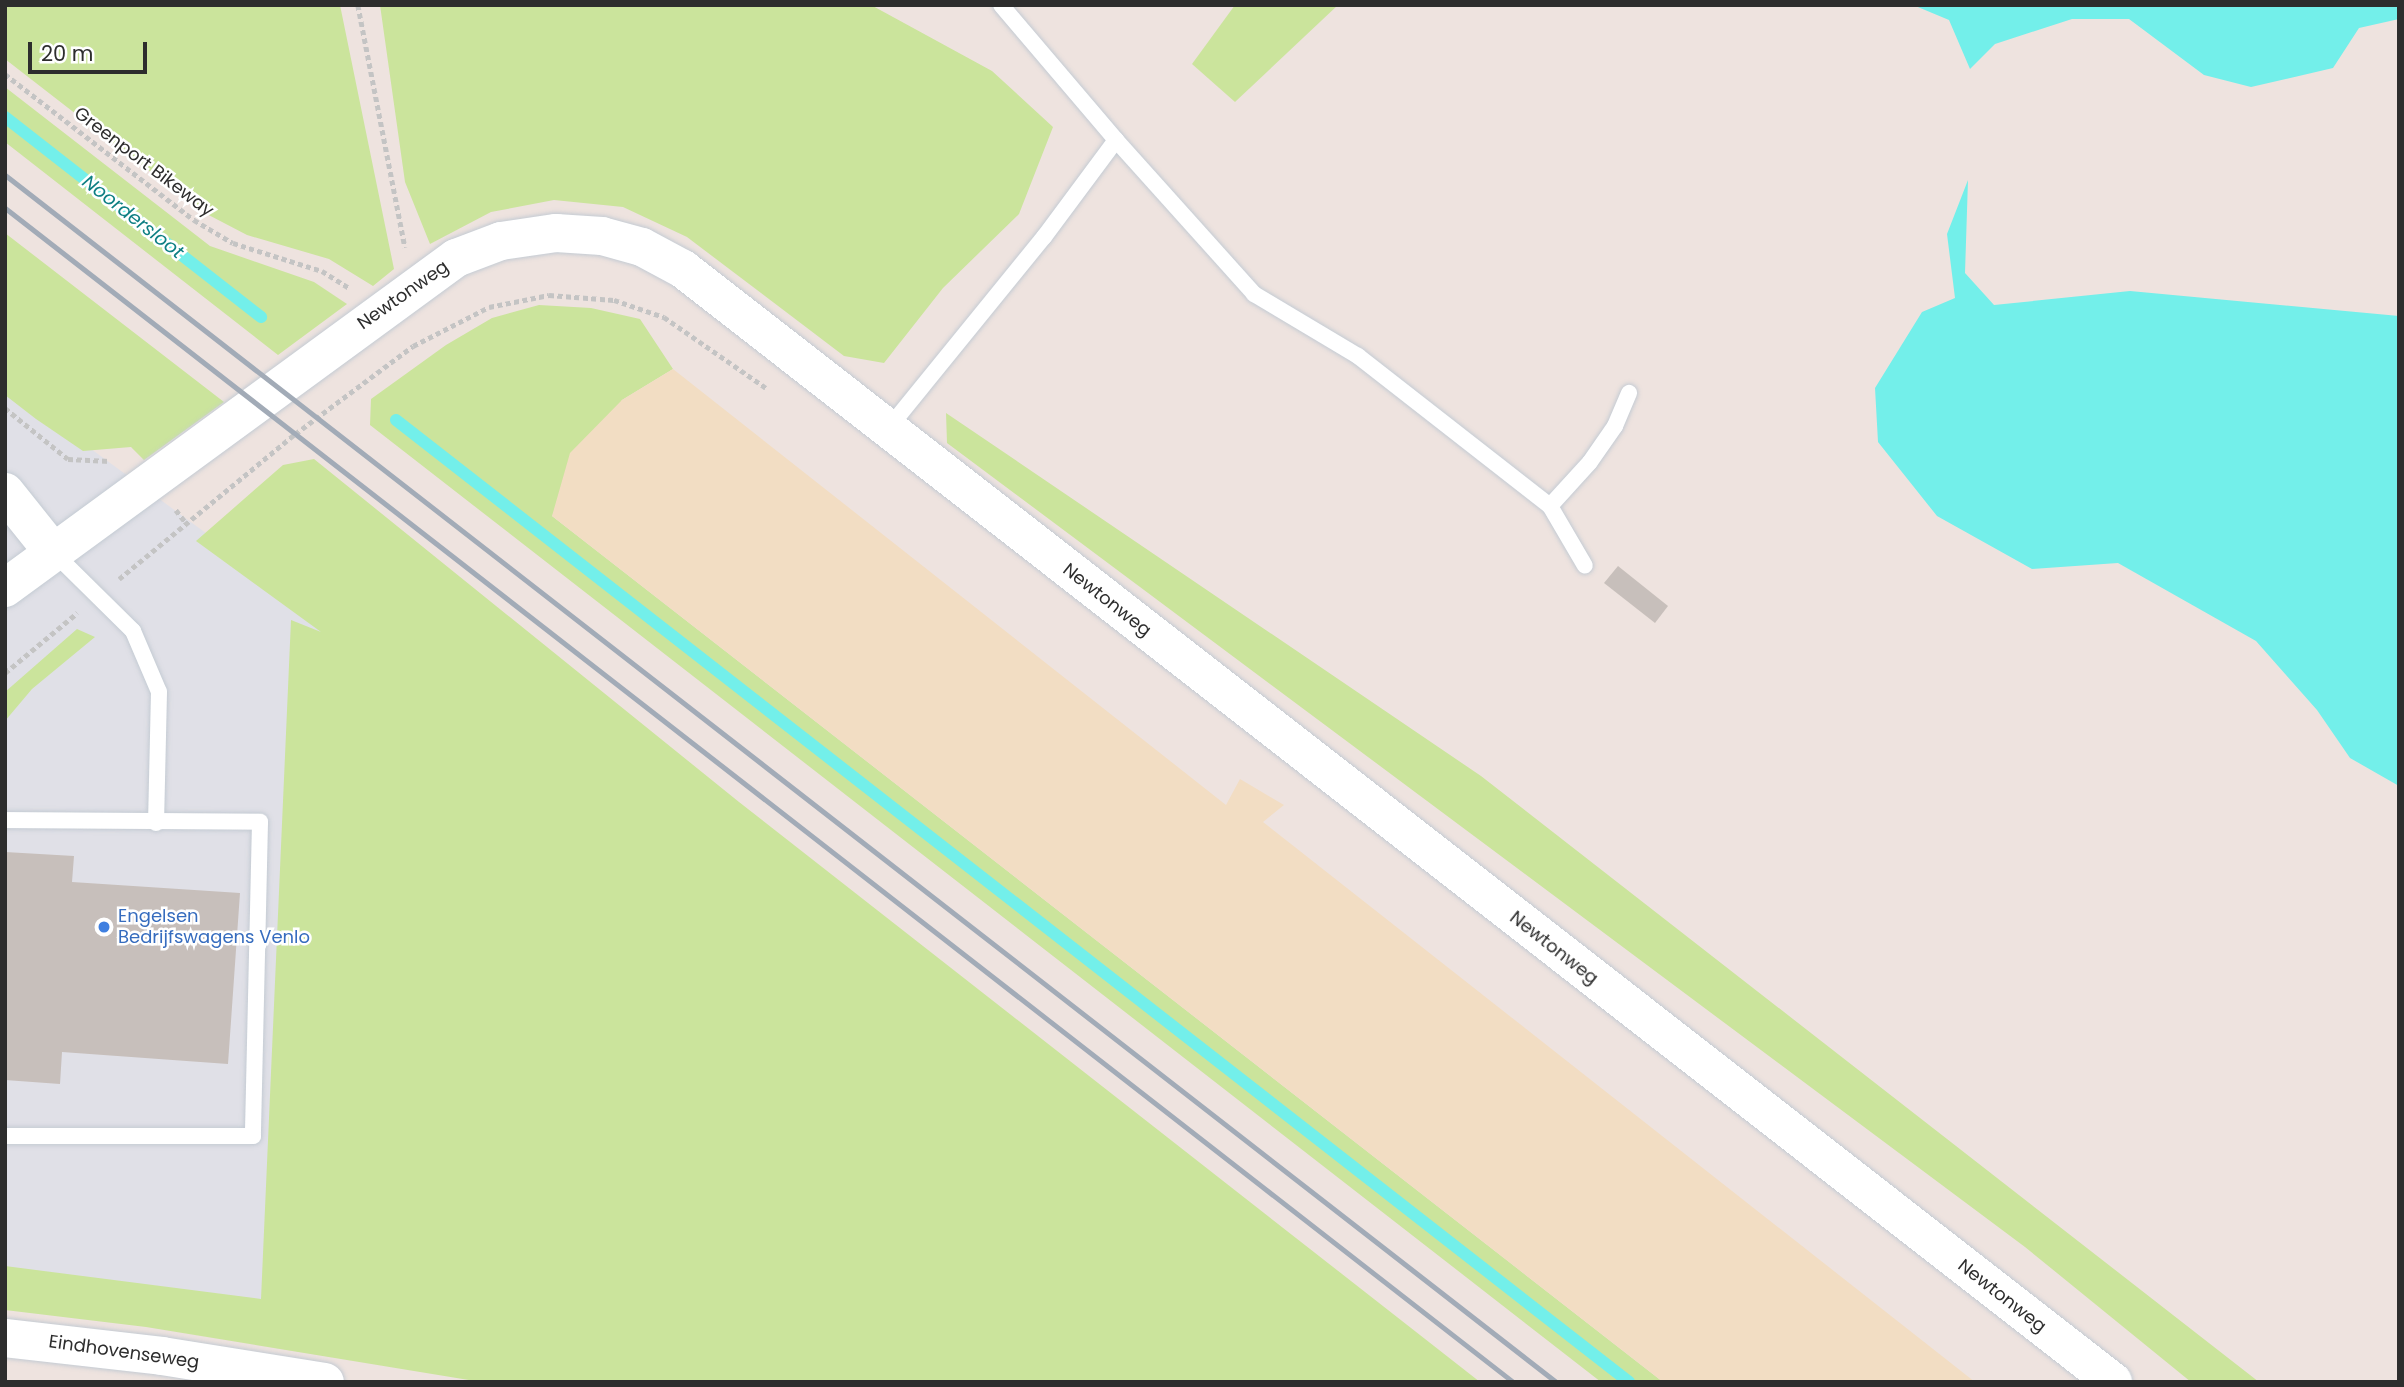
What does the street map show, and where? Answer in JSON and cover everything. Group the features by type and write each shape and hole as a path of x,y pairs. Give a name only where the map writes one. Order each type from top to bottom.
{"street":[{"name":"Newtonweg","path":"5,588 380,311 456,258 501,241 556,233 602,236 642,247 683,268 887,430 2113,1382"},
{"path":"5,492 53,552"},
{"name":"Eindhovenseweg","path":"5,1338 162,1356 325,1382"}],"lane":[{"path":"1001,5 1116,140 1254,294 1358,356 1550,506 1585,566"},
{"path":"887,430 1044,237 1116,140"},
{"path":"1550,506 1590,463 1615,426 1629,393"},
{"path":"53,552 133,631 159,692 156,823"},
{"path":"5,820 260,822 253,1136 5,1136"}],"path":[{"path":"358,5 413,289"},
{"name":"Greenport Bikeway","path":"5,74 194,220 233,243 322,271 380,311 413,346"},
{"path":"5,408 68,458 95,463 131,459 152,480 186,523 295,433 413,346 489,307 549,295 614,300 664,317 772,393"}],"shaded area":[{"path":"5,386 322,618 267,1306 5,1272"}],"green space":[{"path":"5,5 340,5 394,269 373,286 329,259 247,235 201,211 5,59"},
{"path":"380,5 871,5 992,71 1053,127 1019,214 943,288 884,363 844,356 687,237 623,207 554,200 491,212 430,244 405,182"},
{"path":"1235,5 1338,5 1235,102 1192,64"},
{"path":"5,87 210,246 314,282 347,304 278,355 5,142"},
{"path":"5,233 224,402 144,460 131,447 83,451 36,419 5,395"},
{"path":"539,305 591,308 640,319 673,369 622,400 552,516 1663,1382 1601,1382 370,425 371,399 446,345 492,318"},
{"path":"946,413 1481,776 2259,1382 2191,1382 2025,1247 947,443"},
{"path":"314,459 739,802 1480,1382 481,1382 146,1327 5,1310 5,1266 261,1299 291,620 321,632 196,541 283,465"},
{"path":"77,629 95,637 32,689 5,721 5,692"}],"sand":[{"path":"673,369 1226,805 1240,779 1284,805 1263,822 1975,1382 1663,1382 552,516 570,453 622,400"}],"water":[{"path":"1913,5 2399,5 2399,19 2359,28 2333,68 2251,87 2204,75 2129,19 2072,19 1995,44 1970,69 1949,20"},
{"path":"1968,180 1965,273 1994,305 2130,291 2399,316 2399,786 2350,758 2317,710 2256,641 2118,563 2032,569 1937,516 1878,442 1875,388 1922,312 1955,298 1947,234"}],"building":[{"path":"1618,566 1668,606 1655,623 1604,583"},
{"path":"5,852 74,856 72,882 240,893 228,1064 62,1052 60,1084 5,1080"}],"waterway":[{"name":"Noordersloot","path":"5,117 261,317"},
{"path":"396,420 1629,1382"}],"railway":[{"path":"5,175 1556,1382"},
{"path":"5,208 1513,1382"}],"place":[{"name":"Engelsen Bedrijfswagens Venlo","path":"104,927"}]}
